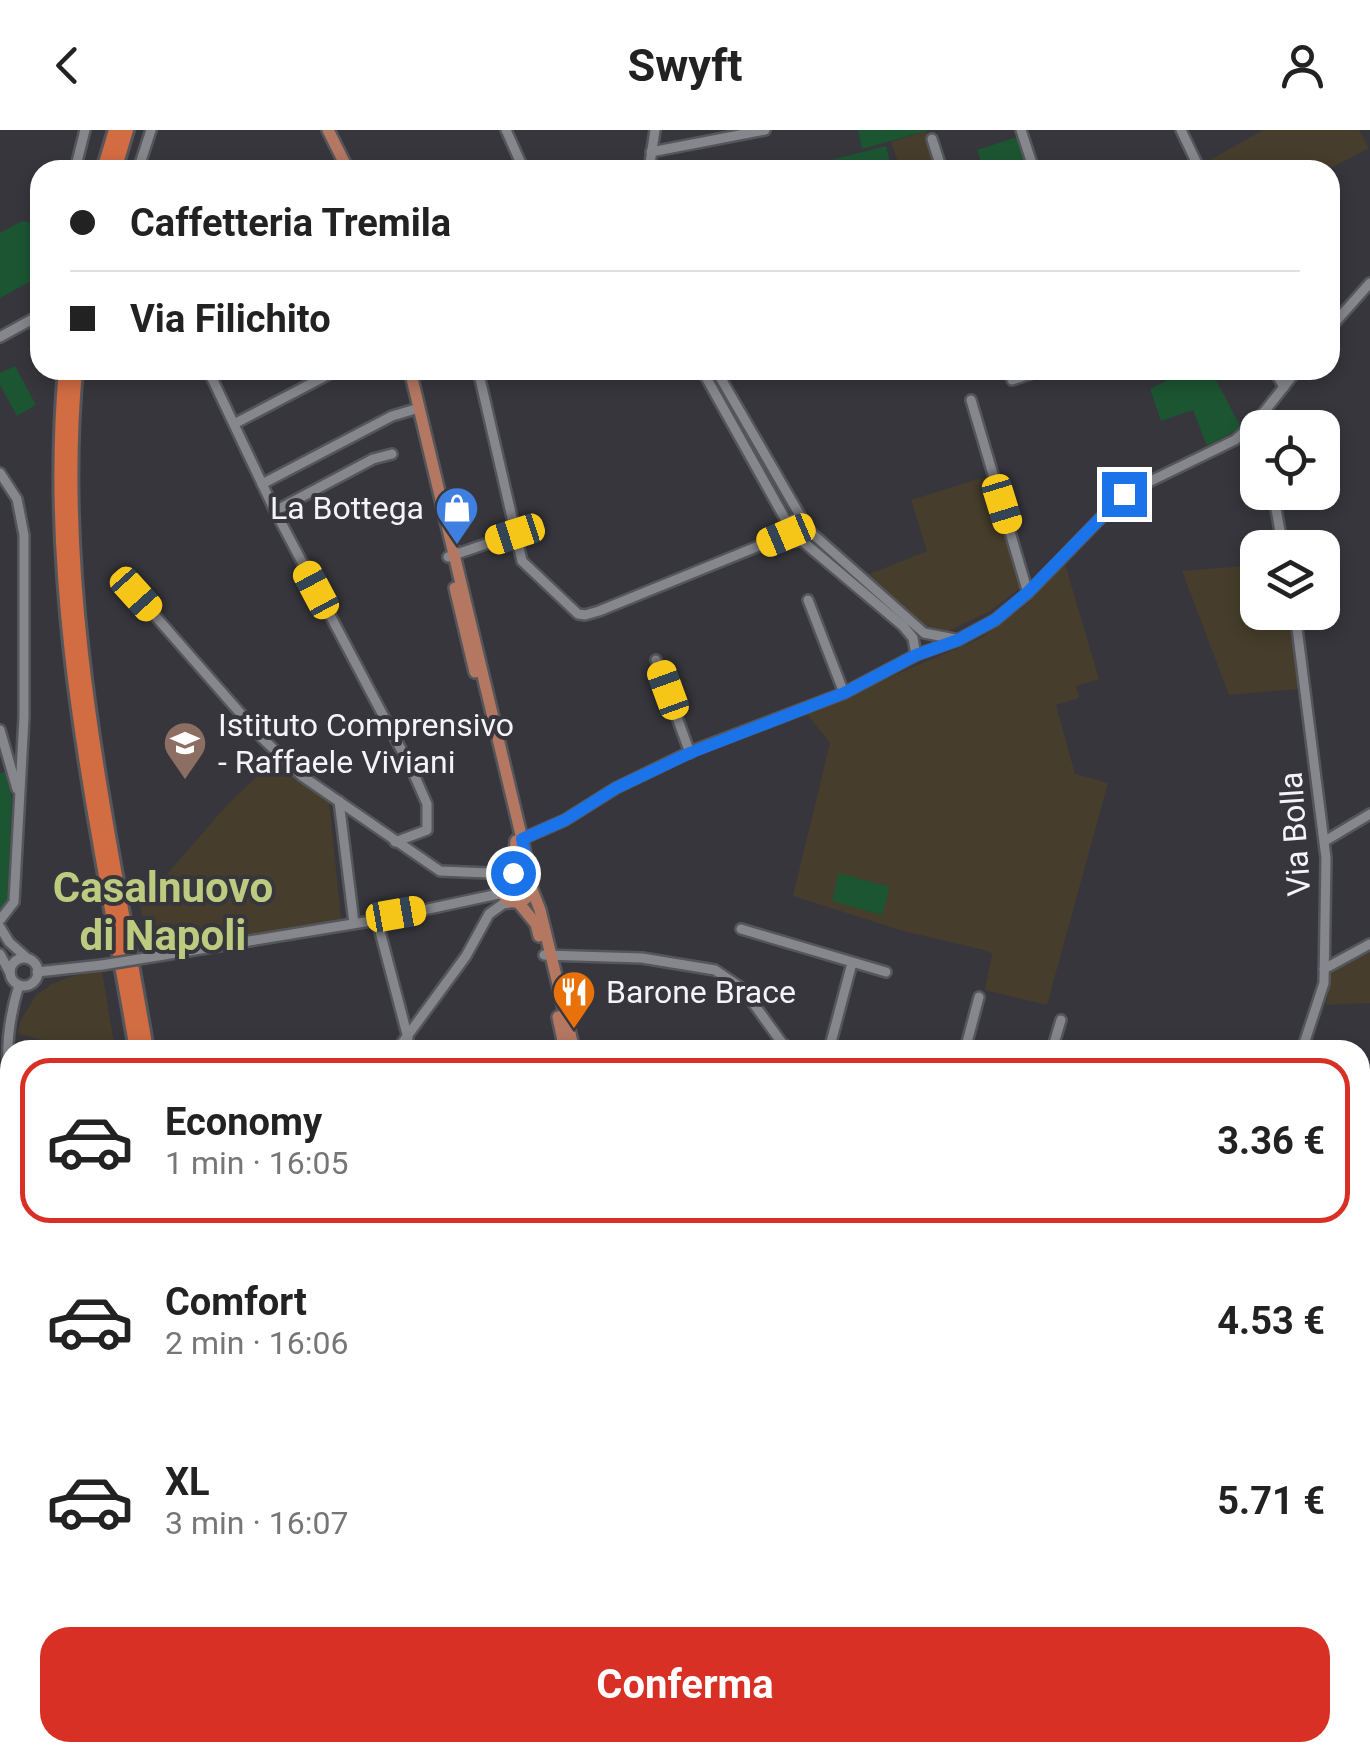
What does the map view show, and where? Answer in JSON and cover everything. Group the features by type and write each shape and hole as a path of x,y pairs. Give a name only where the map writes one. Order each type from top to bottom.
{"highway":[{"path":"107,160 115,130"},
{"path":"118,160 127,130"},
{"path":"65,380 59,495 66,627 134,1040"},
{"path":"76,380 70,495 78,626 145,1040"}],"main road":[{"path":"332,130 346,160"},
{"path":"409,380 547,955 571,1040"},
{"path":"519,840 502,893 536,924 547,955 563,1040"},
{"path":"509,875 523,874 530,884"},
{"path":"516,902 526,898 530,884"}],"street":[{"path":"78,160 86,130"},
{"path":"141,160 151,130"},
{"path":"506,130 520,160"},
{"path":"651,160 655,130"},
{"path":"652,152 765,130"},
{"path":"1021,130 1031,160"},
{"path":"1182,130 1196,160"},
{"path":"932,139 939,160"},
{"path":"1340,317 1370,283"},
{"path":"0,338 30,320"},
{"path":"213,380 275,511 427,804 427,830 395,842"},
{"path":"234,424 318,380"},
{"path":"480,380 519,553 528,570 573,610 585,616 787,530 798,520 924,632 958,640"},
{"path":"707,380 790,540 802,540 903,626 913,638 916,655"},
{"path":"722,380 806,526 802,540"},
{"path":"1280,380 1284,388"},
{"path":"1269,410 1290,380"},
{"path":"971,400 1028,592"},
{"path":"262,484 392,416 416,409"},
{"path":"519,840 565,820 616,788 690,753 844,693 995,620 1028,592 1124,494 1217,452 1240,437"},
{"path":"275,511 392,454"},
{"path":"0,474 17,499 24,534 24,717 14,902 0,920"},
{"path":"451,556 515,534"},
{"path":"136,594 262,738 302,776 440,871 509,875"},
{"path":"808,600 844,693"},
{"name":"Via Bolla","path":"1296,630 1325,842 1324,969 1318,1004 1305,1040"},
{"path":"656,660 690,753"},
{"path":"0,730 19,796"},
{"path":"339,800 354,923"},
{"path":"1325,842 1370,814"},
{"path":"37,972 377,920 502,893"},
{"path":"408,1038 466,956 489,914 504,904 516,902"},
{"path":"377,920 408,1038"},
{"path":"0,928 37,972"},
{"path":"741,929 886,972"},
{"path":"1324,969 1370,944"},
{"path":"0,954 20,985"},
{"path":"547,955 642,958 715,970 743,989 780,1040"},
{"path":"10,973 14,962 29,959"},
{"path":"832,1040 852,963"},
{"path":"20,985 32,983 37,972"},
{"path":"9,1040 20,985"},
{"path":"967,1040 979,996"},
{"path":"1055,1040 1061,1020"}],"shaded area":[{"path":"1263,130 1359,130 1369,148 1340,163 1340,160 1210,160"},
{"path":"926,131 936,160 897,160 891,142"},
{"path":"988,476 1023,586 990,611 942,634 924,628 867,575 927,551 911,500"},
{"path":"1065,564 1099,679 1076,686 1079,698 1056,705 1075,774 1108,783 1047,1005 985,990 992,954 984,950 903,931 793,896 830,743 806,713 979,639 1029,603"},
{"path":"1240,566 1240,630 1292,630 1298,689 1229,695 1182,571"},
{"path":"278,756 301,783 329,801 341,920 149,952 140,905 227,805"},
{"path":"1370,951 1370,1003 1326,1005 1332,970"},
{"path":"102,971 113,1040 43,1040 18,1034 20,1022 36,995 72,976"}],"green space":[{"path":"858,130 930,130 862,149"},
{"path":"1017,137 1025,160 980,160 977,150"},
{"path":"886,146 890,160 831,160"},
{"path":"22,221 30,223 30,282 0,298 0,233"},
{"path":"15,366 36,405 17,416 0,385 0,373"},
{"path":"1168,380 1216,380 1240,429 1207,446 1193,410 1161,421 1150,389"},
{"path":"5,772 12,798 7,903 0,909 0,773"},
{"path":"839,873 890,887 882,915 832,901"}],"place":[{"name":"La Bottega","path":"457,546"},
{"name":"Istituto Comprensivo - Raffaele Viviani","path":"185,781"},
{"name":"Barone Brace","path":"574,1030"}],"district":[{"name":"Casalnuovo di Napoli","path":"163,911"}],"route":[{"path":"513,873 523,874 530,882 522,839 565,820 616,788 690,753 844,693 995,620 1028,592 1124,494"}]}
